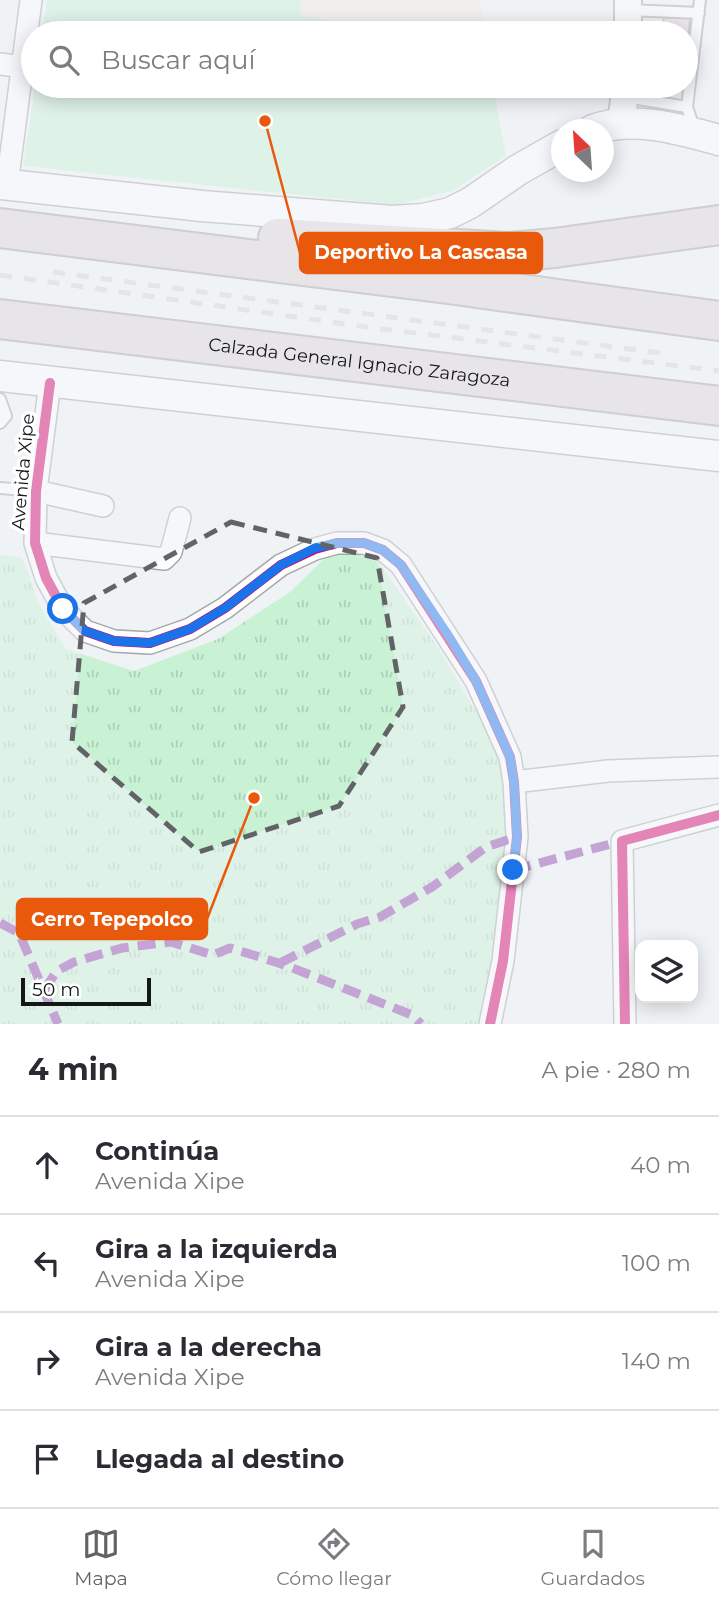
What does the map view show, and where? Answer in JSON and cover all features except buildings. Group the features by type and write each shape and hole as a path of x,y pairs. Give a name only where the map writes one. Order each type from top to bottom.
{"highway":[{"path":"2,195 33,217 301,240 488,252 555,248 719,225"},
{"path":"0,229 435,282 719,321"},
{"name":"Calzada General Ignacio Zaragoza","path":"0,319 719,405"}],"main road":[{"path":"617,109 647,125 701,127"},
{"path":"2,195 406,221 450,213 551,151"},
{"path":"202,206 257,220 488,252"},
{"path":"0,376 719,456"}],"street":[{"path":"28,21 31,0"},
{"path":"0,64 21,67"},
{"path":"2,195 21,79"},
{"name":"Avenida Xipe","path":"50,383 36,491 35,543 46,578 57,599 85,631 114,641 150,643 190,629 225,608 281,565 315,548 337,543 364,543 383,550 401,565 476,681 510,757 517,837 503,961 490,1024"},
{"path":"36,491 103,506"},
{"path":"35,543 164,559 171,552 180,518"},
{"path":"514,782 608,771 719,767"},
{"path":"625,1024 622,841 719,815"}],"lane":[{"path":"700,0 701,127"},
{"path":"628,14 699,13"},
{"path":"0,399 6,416 0,423"},
{"path":"0,488 36,491"}],"highlighted area":[{"path":"231,522 377,558 403,707 339,806 199,852 72,742 84,603"}],"shaded area":[{"path":"301,0 480,0 483,21 329,21 300,15"}],"green space":[{"path":"47,0 301,0 300,15 333,21 44,21"},
{"path":"33,98 495,98 506,156 452,191 395,205 23,166"},
{"path":"353,552 379,563 437,646 504,759 512,836 498,959 482,1024 0,1024 0,555 21,557 38,603 66,649 134,671 218,639 290,592 327,556"}],"railway":[{"path":"53,272 667,354"},
{"path":"0,275 359,326 719,371"}],"marked path":[{"path":"280,963 357,924 380,917 432,887 486,847 517,837"},
{"path":"513,870 622,841"},
{"path":"0,923 19,933 58,1024"},
{"path":"44,990 57,971 74,962 122,948 171,942 213,955 230,948 285,965 412,1015 421,1024"}],"cycle path":[{"path":"50,383 36,491 35,543 46,578 63,609 85,631 114,641 150,643 190,629 225,608 281,565 315,549 337,543 364,543 383,550 401,565 476,681 510,757 517,837 503,961 490,1024"},
{"path":"625,1024 622,841 719,815"}],"place":[{"name":"Deportivo La Cascasa","path":"265,121"},
{"name":"Cerro Tepepolco","path":"254,798"}],"route":[{"path":"63,609 85,631 114,641 150,643 190,629 225,608 281,565 315,548 337,543 364,543 383,550 401,565 450,638 476,681 510,757 517,837 513,870"}]}
